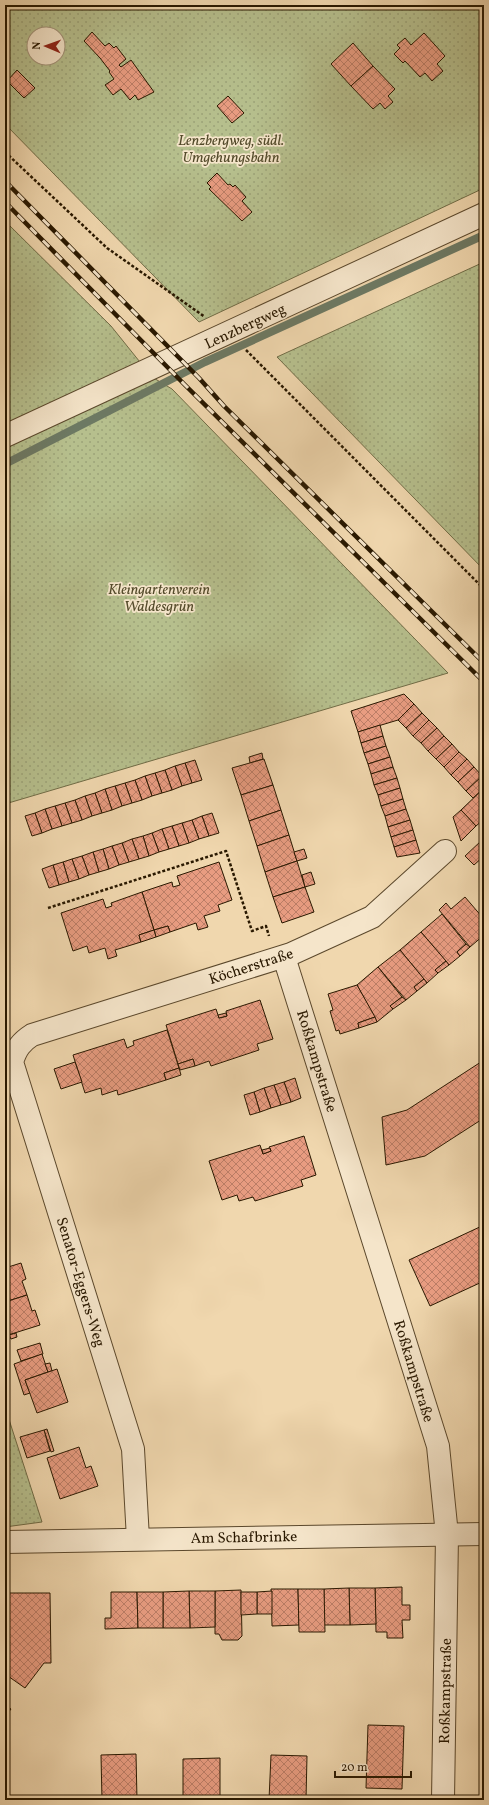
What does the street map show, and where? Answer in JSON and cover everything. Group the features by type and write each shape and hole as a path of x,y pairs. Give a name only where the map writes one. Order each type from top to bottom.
{"street":[{"name":"Lenzbergweg","path":"5,436 228,334 484,214"},
{"name":"Köcherstraße","path":"32,1035 280,958 372,917 445,851"},
{"name":"Roßkampstraße","path":"280,958 438,1446 447,1535 444,1800"},
{"name":"Senator-Eggers-Weg","path":"32,1035 22,1042 9,1063 133,1449 138,1539"},
{"name":"Am Schafbrinke","path":"5,1542 484,1534"}],"path":[{"path":"5,152 106,248 228,334"},
{"path":"245,349 484,589"},
{"path":"48,908 226,851 252,931 266,926 280,958"}],"green space":[{"name":"Lenzbergweg, südl. Umgehungsbahn","path":"5,5 484,5 484,188 199,322 5,124"},
{"name":"Kleingartenverein Waldesgrün","path":"5,221 111,326 152,377 172,389 448,673 5,804"},
{"path":"484,262 484,570 277,357"},
{"path":"5,1407 42,1522 5,1527"}],"building":[{"path":"92,32 105,46 109,43 114,48 116,46 126,59 119,65 121,67 131,60 154,92 138,100 135,95 130,100 121,89 113,95 105,85 114,79 109,72 110,71 84,41"},
{"path":"424,33 445,56 437,64 443,71 432,81 425,73 420,77 405,61 403,63 394,54 400,48 397,45 405,38 411,45"},
{"path":"353,43 373,66 351,86 331,64"},
{"path":"373,66 395,89 388,96 393,102 385,109 380,103 373,109 351,86"},
{"path":"17,70 35,88 24,98 7,81"},
{"path":"228,96 244,113 232,123 217,106"},
{"path":"217,173 228,185 230,184 233,187 235,185 246,197 242,201 252,212 242,221 209,189 211,187 207,183"},
{"path":"404,694 414,704 398,720 358,732 351,711"},
{"path":"414,704 422,713 406,728 398,720"},
{"path":"422,713 429,720 413,736 406,728"},
{"path":"429,720 437,728 421,743 413,736"},
{"path":"380,725 383,736 361,743 358,732"},
{"path":"437,728 444,736 428,751 421,743"},
{"path":"383,736 386,746 364,753 361,743"},
{"path":"444,736 452,744 436,759 428,751"},
{"path":"452,744 459,752 444,767 436,759"},
{"path":"386,746 390,757 368,764 364,753"},
{"path":"459,752 467,759 451,775 444,767"},
{"path":"262,753 263,759 250,763 249,757"},
{"path":"390,757 393,767 371,774 368,764"},
{"path":"264,759 273,785 241,795 232,768"},
{"path":"467,759 474,767 458,782 451,775"},
{"path":"195,760 202,780 192,783 185,763"},
{"path":"185,763 192,783 182,786 175,766"},
{"path":"175,766 182,786 172,790 165,770"},
{"path":"393,767 397,778 374,785 371,774"},
{"path":"474,767 482,776 466,791 458,782"},
{"path":"165,770 172,790 162,793 155,773"},
{"path":"155,773 162,793 152,796 145,776"},
{"path":"145,776 152,796 142,800 135,780"},
{"path":"482,776 484,778 484,788 473,798 466,791"},
{"path":"397,778 400,788 378,795 374,785"},
{"path":"135,780 142,800 132,803 125,783"},
{"path":"125,783 132,803 122,806 115,786"},
{"path":"273,785 281,810 249,821 241,795"},
{"path":"115,786 122,806 112,810 105,789"},
{"path":"400,788 403,799 381,806 378,795"},
{"path":"484,788 484,819 476,826 461,810"},
{"path":"105,789 112,810 102,813 95,793"},
{"path":"95,793 102,813 92,816 85,796"},
{"path":"85,796 92,816 82,820 75,800"},
{"path":"403,799 406,809 385,816 381,806"},
{"path":"75,800 82,820 72,823 65,803"},
{"path":"65,803 72,823 62,826 55,806"},
{"path":"55,806 62,826 52,829 45,809"},
{"path":"45,809 52,829 42,833 35,813"},
{"path":"406,809 410,820 388,827 385,816"},
{"path":"281,810 289,835 257,846 249,821"},
{"path":"461,810 476,826 461,841 453,817"},
{"path":"35,813 42,833 32,836 25,816"},
{"path":"212,813 219,833 209,836 202,816"},
{"path":"202,816 209,836 199,839 192,820"},
{"path":"192,820 199,839 189,843 182,823"},
{"path":"410,820 413,830 391,837 388,827"},
{"path":"182,823 189,843 179,846 172,826"},
{"path":"172,826 179,846 169,849 162,829"},
{"path":"162,829 169,849 159,852 152,833"},
{"path":"413,830 416,840 394,847 391,837"},
{"path":"152,833 159,852 149,856 143,836"},
{"path":"289,835 297,861 265,872 257,846"},
{"path":"143,836 149,856 139,859 132,839"},
{"path":"132,839 139,859 129,862 122,843"},
{"path":"416,840 420,853 397,857 394,847"},
{"path":"481,841 484,845 484,856 474,865 465,856"},
{"path":"122,843 129,862 119,865 112,846"},
{"path":"112,846 119,865 109,869 103,849"},
{"path":"103,849 109,869 99,872 93,852"},
{"path":"304,849 307,858 297,861 294,852"},
{"path":"93,852 99,872 89,875 82,856"},
{"path":"82,856 89,875 79,879 72,859"},
{"path":"72,859 79,879 69,882 63,862"},
{"path":"297,861 305,887 273,897 265,872"},
{"path":"63,862 69,882 59,885 53,865"},
{"path":"219,862 232,900 218,905 220,911 204,916 208,927 198,930 196,923 170,932 168,926 154,930 142,892 172,882 173,887 180,885 177,876"},
{"path":"53,865 59,885 49,888 42,869"},
{"path":"311,872 315,884 305,887 302,875"},
{"path":"305,887 314,912 282,923 273,897"},
{"path":"142,892 154,930 139,935 141,942 115,950 117,956 108,959 105,948 89,953 87,946 73,951 61,913 103,899 106,908 112,906 111,903"},
{"path":"465,897 483,918 480,920 484,925 484,935 470,947 439,910 446,903 451,909"},
{"path":"442,914 466,944 457,952 460,956 449,965 421,932"},
{"path":"168,926 170,932 156,937 154,930"},
{"path":"154,930 156,937 141,942 139,935"},
{"path":"421,932 446,961 435,970 438,973 427,983 400,950"},
{"path":"466,944 470,947 460,956 457,952"},
{"path":"400,950 424,979 414,987 417,991 406,1000 378,967"},
{"path":"446,961 449,965 438,973 435,970"},
{"path":"378,967 402,997 390,1006 393,1009 377,1022 357,985"},
{"path":"424,979 427,983 417,991 414,987"},
{"path":"357,985 375,1017 358,1023 359,1028 340,1034 339,1030 336,1031 330,1011 333,1010 328,994"},
{"path":"402,997 406,1000 393,1009 390,1006"},
{"path":"260,1000 273,1039 257,1044 259,1050 211,1066 209,1061 195,1066 193,1059 178,1064 166,1025 216,1009 219,1018 227,1016 226,1011"},
{"path":"226,1013 227,1016 219,1018 218,1015"},
{"path":"375,1017 377,1022 359,1028 358,1023"},
{"path":"167,1030 179,1068 164,1073 166,1080 118,1095 117,1090 102,1095 101,1088 85,1093 73,1055 124,1039 127,1048 134,1045 133,1041"},
{"path":"193,1059 195,1066 180,1070 178,1064"},
{"path":"484,1060 484,1118 425,1156 386,1165 382,1117 407,1110"},
{"path":"75,1062 82,1082 61,1089 54,1069"},
{"path":"179,1068 181,1075 166,1080 164,1073"},
{"path":"295,1078 301,1098 291,1102 284,1082"},
{"path":"284,1082 291,1102 281,1105 274,1085"},
{"path":"274,1085 281,1105 271,1108 264,1088"},
{"path":"264,1088 271,1108 260,1112 254,1092"},
{"path":"254,1092 260,1112 250,1115 244,1095"},
{"path":"304,1136 316,1175 301,1180 303,1186 255,1201 253,1197 239,1201 237,1195 222,1200 209,1161 260,1145 263,1154 271,1151 269,1147"},
{"path":"270,1148 271,1151 263,1154 262,1150"},
{"path":"484,1225 484,1281 430,1306 409,1260"},
{"path":"21,1263 26,1279 22,1281 27,1295 5,1302 5,1268"},
{"path":"27,1295 32,1311 35,1310 40,1325 5,1336 5,1302"},
{"path":"16,1333 17,1337 11,1339 9,1335"},
{"path":"40,1343 43,1354 21,1361 17,1350"},
{"path":"42,1354 48,1372 25,1380 30,1393 24,1395 14,1364"},
{"path":"50,1363 52,1371 48,1372 45,1364"},
{"path":"57,1369 68,1402 37,1413 25,1380"},
{"path":"47,1429 54,1451 51,1452 44,1430"},
{"path":"44,1430 50,1451 27,1458 20,1437"},
{"path":"79,1447 86,1468 91,1466 98,1486 60,1499 47,1458"},
{"path":"402,1587 402,1605 410,1605 410,1620 402,1620 403,1638 387,1638 387,1632 376,1632 375,1588"},
{"path":"349,1588 375,1588 376,1624 350,1625"},
{"path":"349,1588 350,1625 324,1625 324,1589"},
{"path":"271,1589 298,1589 299,1625 272,1626"},
{"path":"298,1589 324,1589 325,1632 299,1632"},
{"path":"241,1590 242,1636 238,1640 222,1640 219,1634 215,1634 215,1591"},
{"path":"189,1591 215,1591 215,1627 190,1628"},
{"path":"189,1591 190,1628 163,1628 163,1592"},
{"path":"272,1591 272,1614 257,1614 257,1592"},
{"path":"111,1592 137,1592 138,1628 105,1629 105,1618 111,1618"},
{"path":"137,1592 163,1592 163,1628 138,1628"},
{"path":"241,1592 257,1592 257,1614 241,1615"},
{"path":"5,1593 50,1593 51,1663 44,1663 25,1688 5,1674"},
{"path":"5,1705 11,1709 5,1717"},
{"path":"368,1725 404,1726 402,1789 366,1788"},
{"path":"136,1754 137,1800 102,1800 101,1755"},
{"path":"271,1755 307,1756 306,1800 269,1800"},
{"path":"220,1758 220,1800 183,1800 183,1759"},
{"path":"483,1767 484,1800 482,1800"}],"waterway":[{"path":"5,464 205,362 484,235"}],"railway":[{"path":"5,181 199,378 224,406 484,663"},
{"path":"5,202 184,384 484,682"}]}
